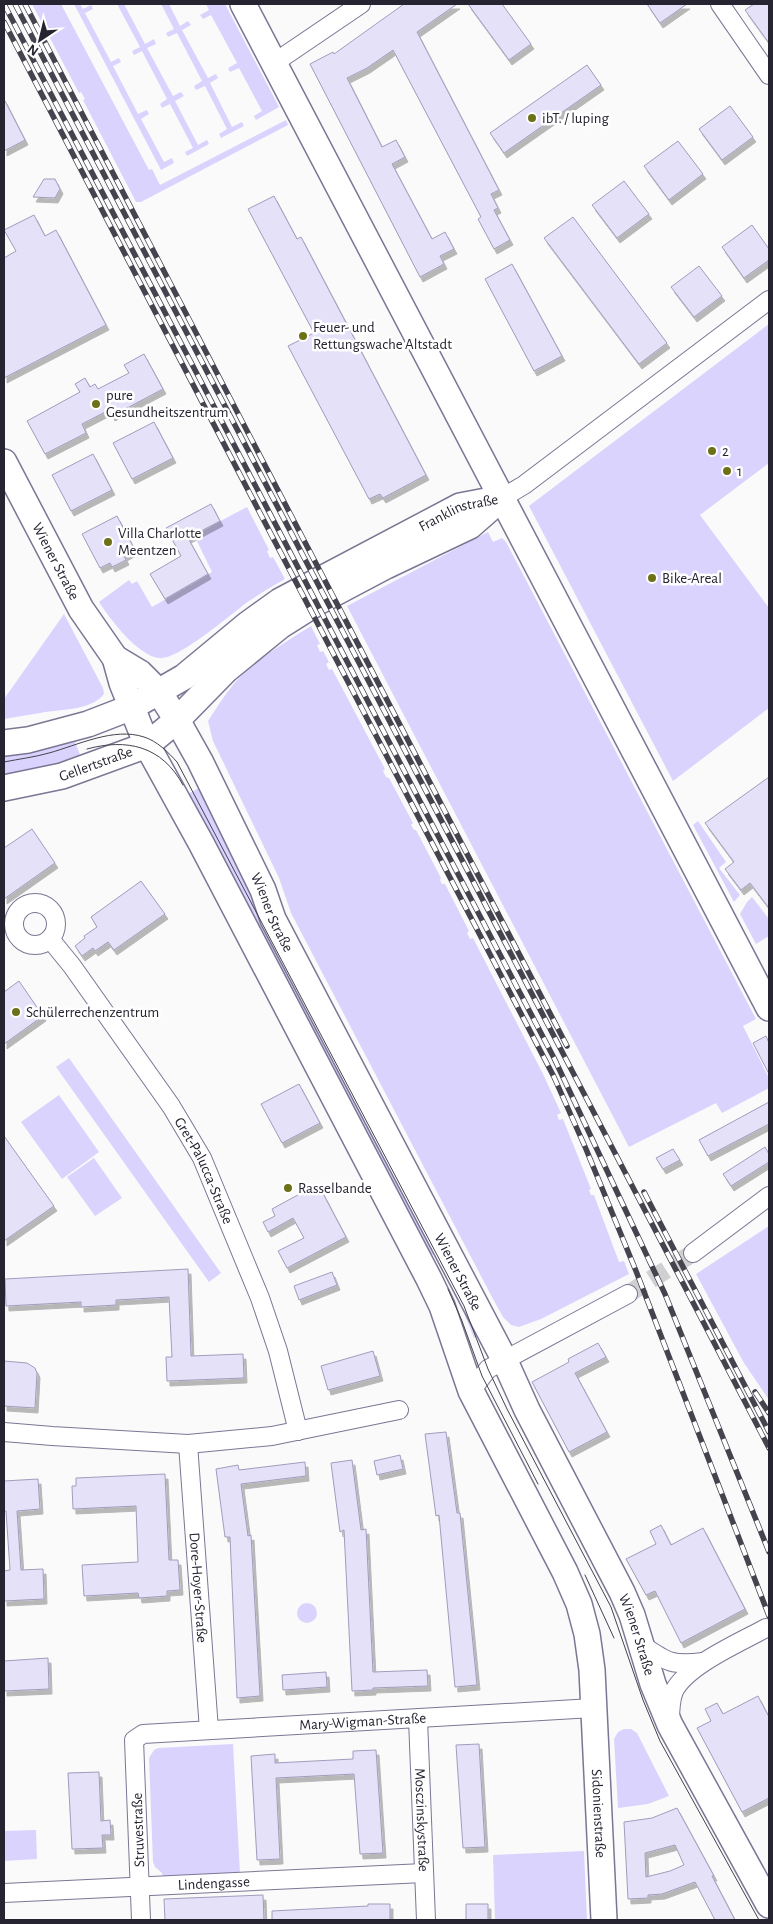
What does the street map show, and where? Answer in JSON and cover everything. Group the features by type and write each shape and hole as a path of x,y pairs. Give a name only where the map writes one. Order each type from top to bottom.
{"main road":[{"path":"243,4 769,1008"},
{"name":"Wiener Straße","path":"4,462 81,608 115,658 122,683 147,744 202,843 442,1306 486,1373 527,1410 622,1592 632,1615 653,1684 670,1725 769,1905"},
{"name":"Franklinstraße","path":"159,692 184,677 248,624 280,601 460,506 502,498"},
{"name":"Franklinstraße","path":"177,720 226,670 280,626 318,602 386,566 470,526 502,498"},
{"name":"Wiener Straße","path":"115,658 140,673 159,692 196,753 258,882 486,1373 579,1604 587,1634 591,1663 593,1708"},
{"path":"4,744 28,740 88,724 132,708 159,692"},
{"name":"Gellertstraße","path":"4,788 62,776 147,744 177,720"},
{"name":"Sidonienstraße","path":"593,1708 604,1920"}],"street":[{"path":"274,63 361,4"},
{"path":"720,4 769,76"},
{"path":"502,498 524,485 769,300"},
{"name":"Gret-Palucca-Straße","path":"50,939 72,966 166,1098 202,1158 260,1298 278,1351 298,1431"},
{"path":"693,1253 769,1196"},
{"path":"486,1373 628,1294"},
{"path":"4,1432 188,1444 272,1436 399,1410"},
{"name":"Dore-Hoyer-Straße","path":"188,1444 209,1730"},
{"path":"670,1725 671,1702 675,1690 702,1662 766,1628"},
{"path":"642,1645 672,1663 702,1662"},
{"name":"Mary-Wigman-Straße","path":"134,1740 143,1734 593,1708"},
{"name":"Mosczinskystraße","path":"418,1719 426,1920"},
{"name":"Struvestraße","path":"134,1740 141,1920"},
{"name":"Lindengasse","path":"4,1893 140,1885 424,1873"}],"shaded area":[{"path":"32,4 61,4 149,170 152,169 160,185 286,120 288,125 141,202 136,202 83,100 85,99 81,92 79,93"},
{"path":"74,4 80,4 83,9 91,5 93,9 85,13 111,62 119,58 121,62 113,66 138,114 147,110 149,114 141,119 164,162 172,158 174,163 161,170"},
{"path":"117,4 124,4 145,44 154,39 156,44 147,48 173,96 181,92 184,96 175,101 198,145 207,140 209,144 187,156 185,152 193,148 170,104 162,108 160,104 167,99 142,51 134,55 132,51 140,47"},
{"path":"161,4 169,4 180,26 188,21 191,25 182,30 208,78 216,74 218,78 210,83 232,127 242,122 244,126 221,138 219,134 227,129 205,86 196,90 194,86 202,81 177,33 168,37 166,33 174,29"},
{"path":"206,4 225,4 279,107 256,120 254,116 262,111 239,68 230,72 228,68 237,63 211,15 203,19 200,15 209,10"},
{"name":"Bike-Areal","path":"769,324 769,463 700,515 769,608 769,708 673,781 529,506"},
{"path":"247,507 269,550 267,551 270,558 273,557 285,579 249,601 205,635 179,652 168,657 159,658 142,651 117,627 99,602 129,580 132,584 137,581 152,607 212,572 194,535"},
{"path":"488,532 493,542 502,538 506,542 756,1019 743,1026 769,1078 769,1088 722,1113 716,1103 629,1147 347,606"},
{"path":"64,614 103,688 104,694 91,704 83,706 4,719 4,699"},
{"path":"311,626 320,644 317,645 320,652 323,651 329,662 326,664 329,670 332,669 385,769 383,771 386,777 389,778 413,823 411,825 416,830 441,878 442,884 445,884 469,931 467,933 470,939 473,938 543,1074 561,1113 557,1115 559,1120 563,1119 591,1189 589,1190 591,1195 594,1195 619,1262 624,1261 629,1274 541,1319 519,1327 511,1325 503,1317 493,1299 291,913 279,878 213,741 208,721 236,681 266,656"},
{"path":"85,733 87,738 75,742 80,755 92,752 94,759 4,780 4,752"},
{"path":"201,787 483,1333 474,1338 462,1308 434,1254 428,1257 186,795"},
{"path":"698,821 726,862 719,868 740,895 734,902 693,825"},
{"path":"752,897 769,919 769,936 756,944 740,914"},
{"path":"69,1058 221,1273 209,1282 56,1067"},
{"path":"59,1095 99,1152 62,1179 21,1122"},
{"path":"94,1158 122,1198 95,1216 67,1177"},
{"path":"769,1226 769,1400 744,1363 696,1274"},
{"path":"307,1603 314,1606 317,1613 314,1620 307,1623 300,1620 297,1613 300,1606"},
{"path":"624,1729 631,1729 637,1733 669,1796 648,1804 618,1808 614,1739 618,1732"},
{"path":"233,1744 240,1874 163,1878 162,1873 155,1867 153,1862 149,1758 154,1750 158,1748"},
{"path":"36,1830 37,1859 4,1861 4,1831"},
{"path":"584,1851 587,1920 495,1920 493,1855"}],"building":[{"path":"404,4 457,4 417,32 499,190 491,194 498,208 494,210 510,240 494,249 478,219 481,217 393,50 367,68 347,78 382,147 396,140 405,157 392,164 432,239 445,232 454,249 440,256 444,264 420,277 310,64 333,52 334,54"},
{"path":"468,4 502,4 531,44 509,60"},
{"path":"647,4 687,4 660,23"},
{"path":"754,4 769,4 769,43 745,10"},
{"name":"ibT. / luping","path":"587,65 601,85 504,153 490,133"},
{"path":"4,99 25,140 4,151"},
{"path":"730,106 753,137 722,160 699,129"},
{"path":"678,141 703,174 669,200 644,166"},
{"path":"44,179 55,179 60,189 55,198 33,197"},
{"path":"624,181 649,214 617,238 592,205"},
{"path":"274,196 297,239 301,237 426,475 383,498 380,494 369,499 288,346 314,333 248,209"},
{"path":"34,215 45,236 56,230 106,325 4,378 4,258 16,251 4,230"},
{"path":"573,217 667,343 639,364 544,238"},
{"path":"752,225 769,249 769,260 744,278 722,247"},
{"path":"512,264 562,356 534,371 485,279"},
{"path":"699,266 722,296 694,317 671,287"},
{"name":"pure Gesundheitszentrum","path":"144,354 163,389 112,416 109,410 82,424 86,433 45,454 27,421 80,392 75,384 85,378 90,387 95,384 98,389 129,373 124,365"},
{"path":"154,422 173,458 132,479 113,443"},
{"path":"93,454 112,490 71,511 52,475"},
{"path":"211,504 220,521 188,538 208,574 165,599 150,574 181,556 166,528"},
{"name":"Villa Charlotte Meentzen","path":"117,516 135,550 124,556 126,560 112,567 110,563 100,568 82,534"},
{"path":"769,777 769,908 750,883 741,890 725,869 734,862 705,823"},
{"path":"32,829 55,863 4,899 4,848"},
{"path":"141,881 165,914 114,950 108,942 95,951 93,948 82,956 75,946 85,938 84,936 97,927 91,917"},
{"path":"19,981 43,1016 4,1044 4,992"},
{"path":"766,1036 769,1043 769,1074 753,1043"},
{"path":"299,1084 320,1123 282,1143 261,1104"},
{"path":"769,1102 769,1124 708,1156 699,1140"},
{"path":"4,1136 54,1206 4,1241"},
{"path":"765,1147 769,1154 769,1162 731,1186 723,1174"},
{"path":"673,1149 680,1160 663,1169 656,1158"},
{"name":"Rasselbande","path":"318,1184 346,1237 287,1268 278,1251 304,1238 293,1218 268,1232 263,1222 275,1216 272,1209"},
{"path":"188,1269 191,1356 243,1354 244,1378 167,1381 166,1357 172,1357 169,1297 116,1300 116,1305 81,1307 81,1302 6,1306 5,1279"},
{"path":"332,1272 337,1285 299,1300 294,1286"},
{"path":"598,1343 606,1357 575,1373 607,1432 569,1452 532,1382 569,1362 568,1359"},
{"path":"373,1351 380,1376 328,1390 321,1366"},
{"path":"4,1361 27,1363 35,1368 37,1373 35,1408 4,1406"},
{"path":"446,1432 457,1513 460,1513 477,1685 455,1687 439,1515 436,1516 425,1434"},
{"path":"400,1455 403,1469 377,1475 374,1461"},
{"path":"352,1460 361,1530 366,1529 373,1672 427,1670 428,1686 373,1688 373,1690 352,1691 344,1530 340,1532 331,1463"},
{"path":"305,1462 306,1476 241,1484 248,1536 251,1535 260,1696 237,1698 230,1537 225,1537 216,1469 238,1465 239,1470"},
{"path":"165,1474 169,1560 178,1560 180,1590 167,1591 167,1596 139,1598 138,1593 84,1596 82,1565 138,1562 136,1506 73,1509 72,1486 76,1486 76,1478"},
{"path":"38,1479 40,1509 17,1511 21,1570 43,1569 44,1599 4,1601 4,1571 10,1570 6,1511 4,1511 4,1481"},
{"path":"661,1525 671,1545 703,1528 745,1609 681,1643 655,1591 646,1595 626,1559 656,1544 650,1531"},
{"path":"48,1658 49,1689 4,1691 4,1661"},
{"path":"326,1672 327,1687 283,1690 282,1675"},
{"path":"758,1696 769,1717 769,1798 742,1812 697,1728 711,1721 705,1709 717,1703 723,1714"},
{"path":"479,1744 485,1847 463,1848 456,1745"},
{"path":"376,1750 383,1853 360,1854 354,1774 276,1778 280,1859 257,1860 251,1756 275,1754 275,1763 353,1759 353,1751"},
{"path":"99,1772 101,1821 110,1820 111,1835 102,1835 103,1848 72,1849 68,1773"},
{"path":"677,1808 714,1876 712,1876 735,1920 715,1920 695,1882 662,1894 648,1895 648,1898 628,1899 624,1822 652,1818","holes":["675,1845 684,1865 670,1871 646,1877 645,1853"]},
{"path":"263,1895 264,1920 165,1920 164,1899"},
{"path":"368,1904 390,1904 390,1920 272,1920 272,1911 368,1906"},
{"path":"466,1904 488,1904 488,1920 466,1920"}],"tunnel":[{"path":"628,1294 693,1253"}],"tram line":[{"path":"4,762 44,754 96,738 121,734 132,734 149,739 162,747 177,762 464,1306 488,1369 507,1409 611,1607 643,1700 660,1741 759,1920"},
{"path":"87,749 116,744 142,748 165,761 183,785"},
{"path":"448,1289 482,1376 538,1484"},
{"path":"585,1575 614,1638"}],"railway":[{"path":"4,4 554,1058 665,1294 769,1552"},
{"path":"15,4 769,1448"},
{"path":"25,4 567,1046"},
{"path":"4,22 554,1077 636,1271 769,1616"},
{"path":"644,1192 769,1432"},
{"path":"755,1392 769,1413"}],"place":[{"name":"ibT. / luping","path":"532,118"},
{"name":"Feuer- und Rettungswache Altstadt","path":"303,336"},
{"name":"pure Gesundheitszentrum","path":"96,404"},
{"name":"2","path":"712,451"},
{"name":"1","path":"727,471"},
{"name":"Villa Charlotte Meentzen","path":"108,542"},
{"name":"Bike-Areal","path":"652,578"},
{"name":"Schülerrechenzentrum","path":"16,1012"},
{"name":"Rasselbande","path":"288,1188"}]}
